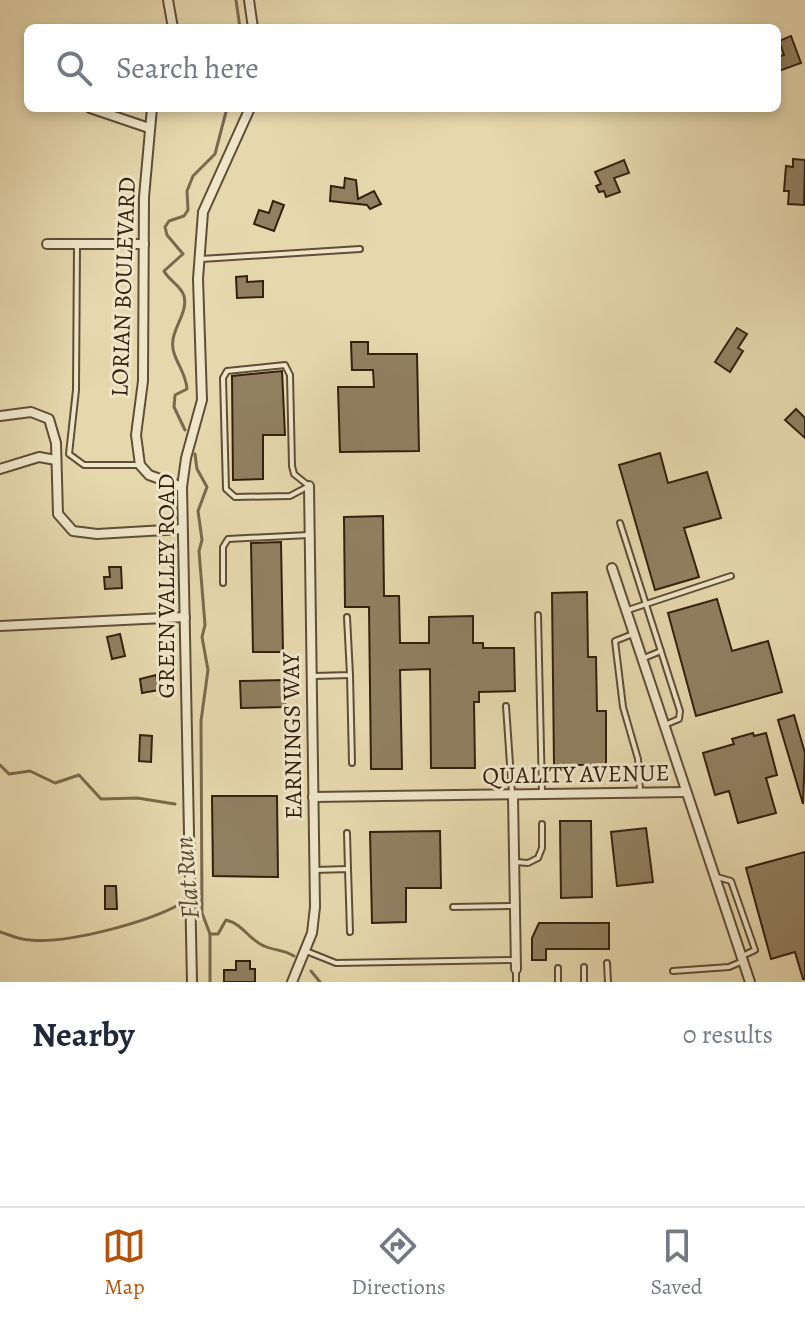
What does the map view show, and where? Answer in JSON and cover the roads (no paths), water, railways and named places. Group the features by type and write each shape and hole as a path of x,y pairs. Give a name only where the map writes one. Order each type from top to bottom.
{"street":[{"path":"168,0 172,24"},
{"path":"249,0 252,24"},
{"path":"102,112 149,128"},
{"name":"LORIAN BOULEVARD","path":"140,465 136,435 143,381 144,244 151,112"},
{"name":"GREEN VALLEY ROAD","path":"192,982 182,487 186,458 202,400 200,228 208,195 241,135 249,112"},
{"path":"47,244 144,244"},
{"path":"0,416 31,412 45,415 52,424 58,514 73,531 97,534 182,529"},
{"path":"0,469 39,457 56,460"},
{"path":"140,465 162,483 182,487"},
{"name":"EARNINGS WAY","path":"292,982 315,920 309,486"},
{"path":"612,568 686,792"},
{"path":"0,626 185,617"},
{"name":"QUALITY AVENUE","path":"313,797 686,792 750,982"},
{"path":"513,796 516,965"}],"lane":[{"path":"77,244 76,390 69,454 84,465 140,465"},
{"path":"198,259 360,249"},
{"path":"285,365 288,369 292,466 294,474 309,486 290,496 230,495 226,477 223,378 227,371 285,365"},
{"path":"620,523 680,711 679,719 664,725"},
{"path":"223,583 223,547 228,539 309,535"},
{"path":"626,610 731,576"},
{"path":"538,615 542,795"},
{"path":"347,617 352,763"},
{"path":"634,633 615,641 623,707 638,759 641,793"},
{"path":"642,659 661,651"},
{"path":"311,676 350,675"},
{"path":"506,706 513,796"},
{"path":"514,862 528,863 538,858 542,848 542,824"},
{"path":"347,833 350,932"},
{"path":"315,870 348,869"},
{"path":"673,971 729,967 754,953 746,917 731,881 715,877"},
{"path":"453,907 514,906"},
{"path":"306,951 336,963 516,965 516,982"},
{"path":"607,963 608,982"},
{"path":"584,967 584,982"},
{"path":"558,968 558,982"}],"waterway":[{"path":"236,0 239,24"},
{"path":"185,430 174,407 175,395 187,389 173,345 185,303 180,289 164,271 183,254 167,235 165,227 169,221 184,216 188,210 187,191 193,176 215,154 226,112"},
{"path":"195,454 197,469 207,487 198,511 205,625 202,637 208,670 201,721 202,913 210,934 218,934 226,920 268,948 294,956"},
{"name":"Flat Run","path":"0,765 9,774 30,771 55,783 79,775 101,799 137,798 175,804"},
{"path":"0,932 26,940 65,939 129,924 182,903"},
{"path":"210,934 210,982"},
{"name":"Flat Run","path":"311,971 320,982"}]}
